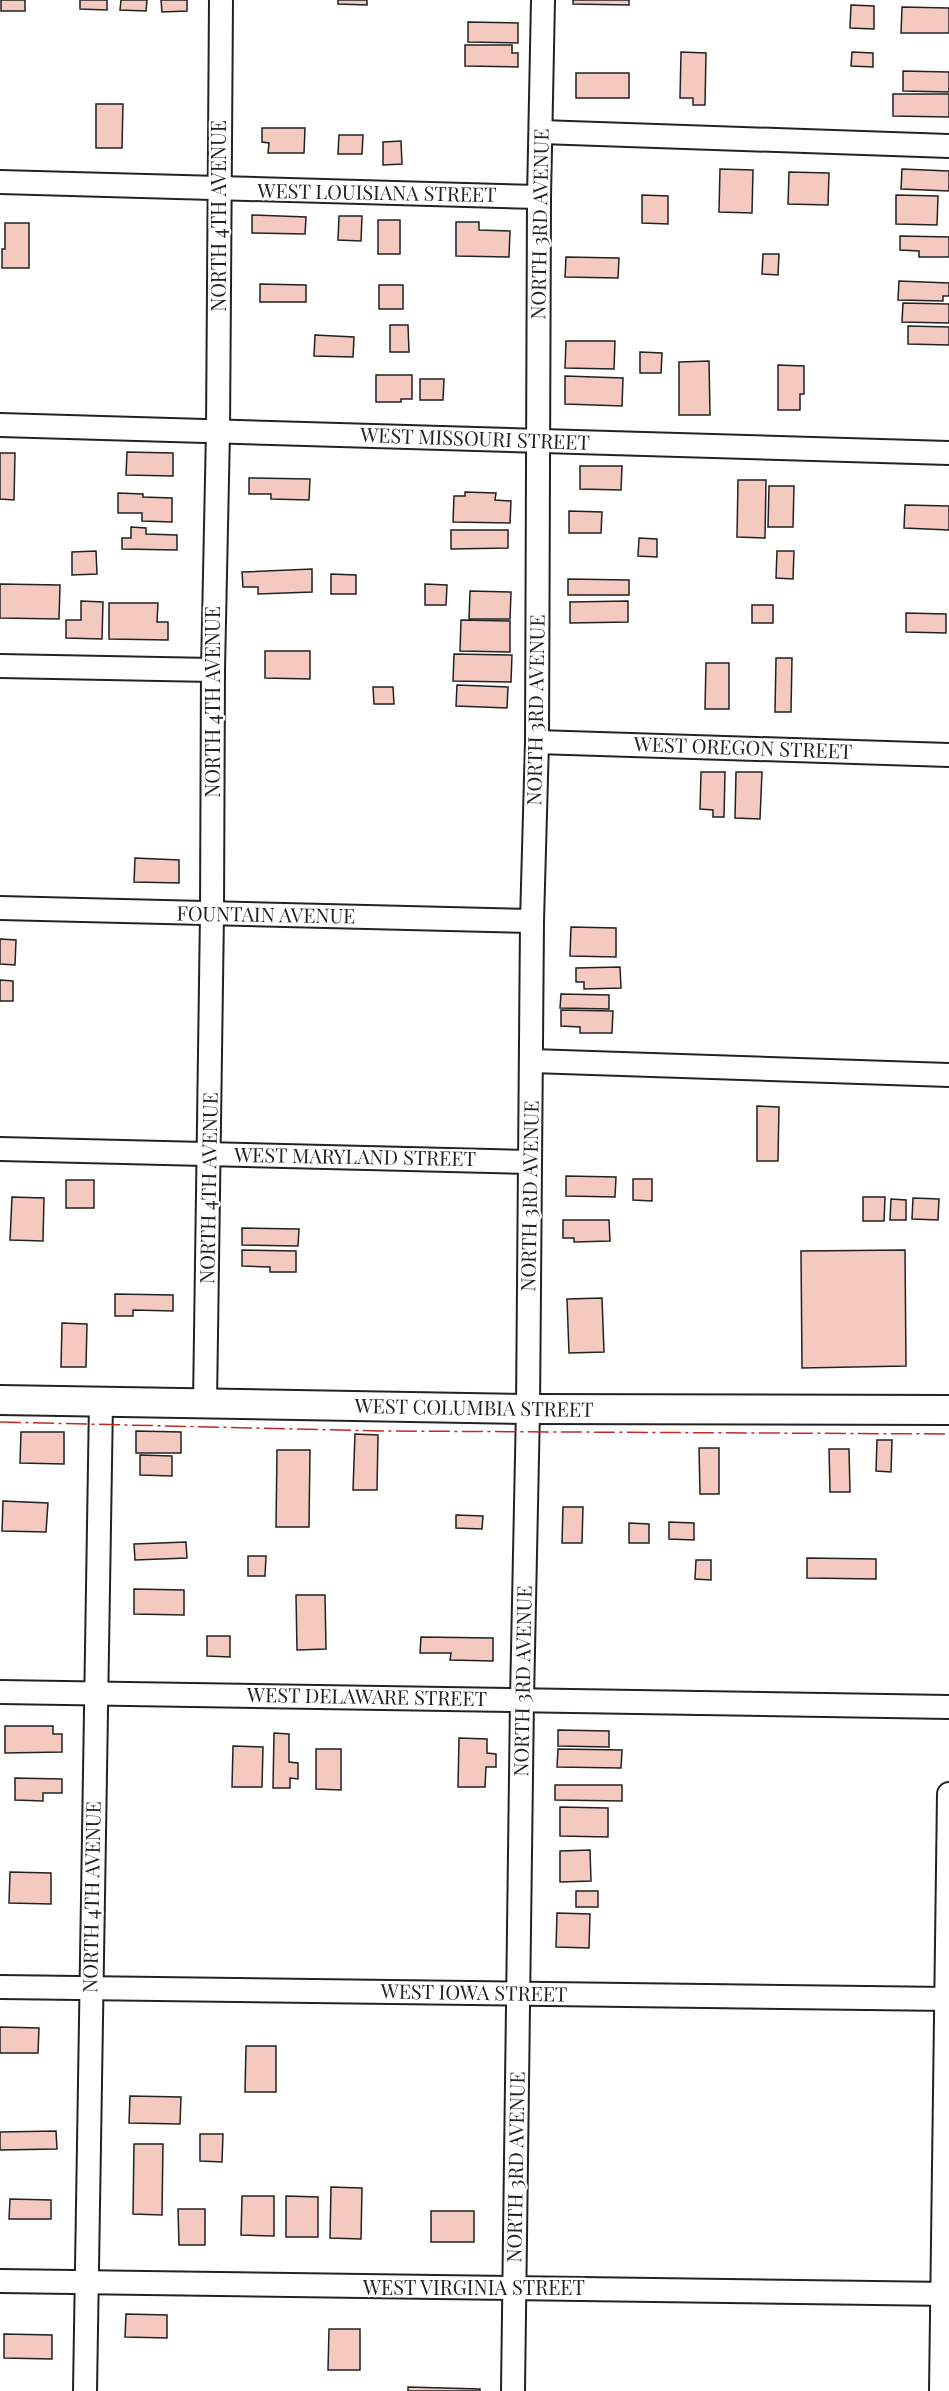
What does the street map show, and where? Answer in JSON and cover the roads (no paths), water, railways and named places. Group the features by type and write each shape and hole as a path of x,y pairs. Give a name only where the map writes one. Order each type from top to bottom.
{"main road":[{"name":"WEST COLUMBIA STREET","path":"0,1400 528,1409 949,1410"}],"street":[{"name":"NORTH 4TH AVENUE","path":"205,1404 213,670 218,431 221,0"},
{"name":"NORTH 3RD AVENUE","path":"513,2391 528,1409 532,921 537,742 539,196 543,0"},
{"path":"541,132 949,146"},
{"name":"WEST LOUISIANA STREET","path":"0,182 539,196"},
{"name":"WEST MISSOURI STREET","path":"0,424 949,453"},
{"path":"0,666 213,670"},
{"name":"WEST OREGON STREET","path":"537,742 949,755"},
{"name":"FOUNTAIN AVENUE","path":"0,909 532,921"},
{"path":"532,1061 949,1075"},
{"name":"WEST MARYLAND STREET","path":"0,1149 529,1162"},
{"name":"NORTH 4TH AVENUE","path":"85,2391 101,1402"},
{"name":"WEST DELAWARE STREET","path":"0,1692 949,1707"},
{"path":"941,2391 946,2294 949,1794"},
{"name":"WEST IOWA STREET","path":"0,1987 947,1999"},
{"name":"WEST VIRGINIA STREET","path":"0,2281 946,2294"}]}
